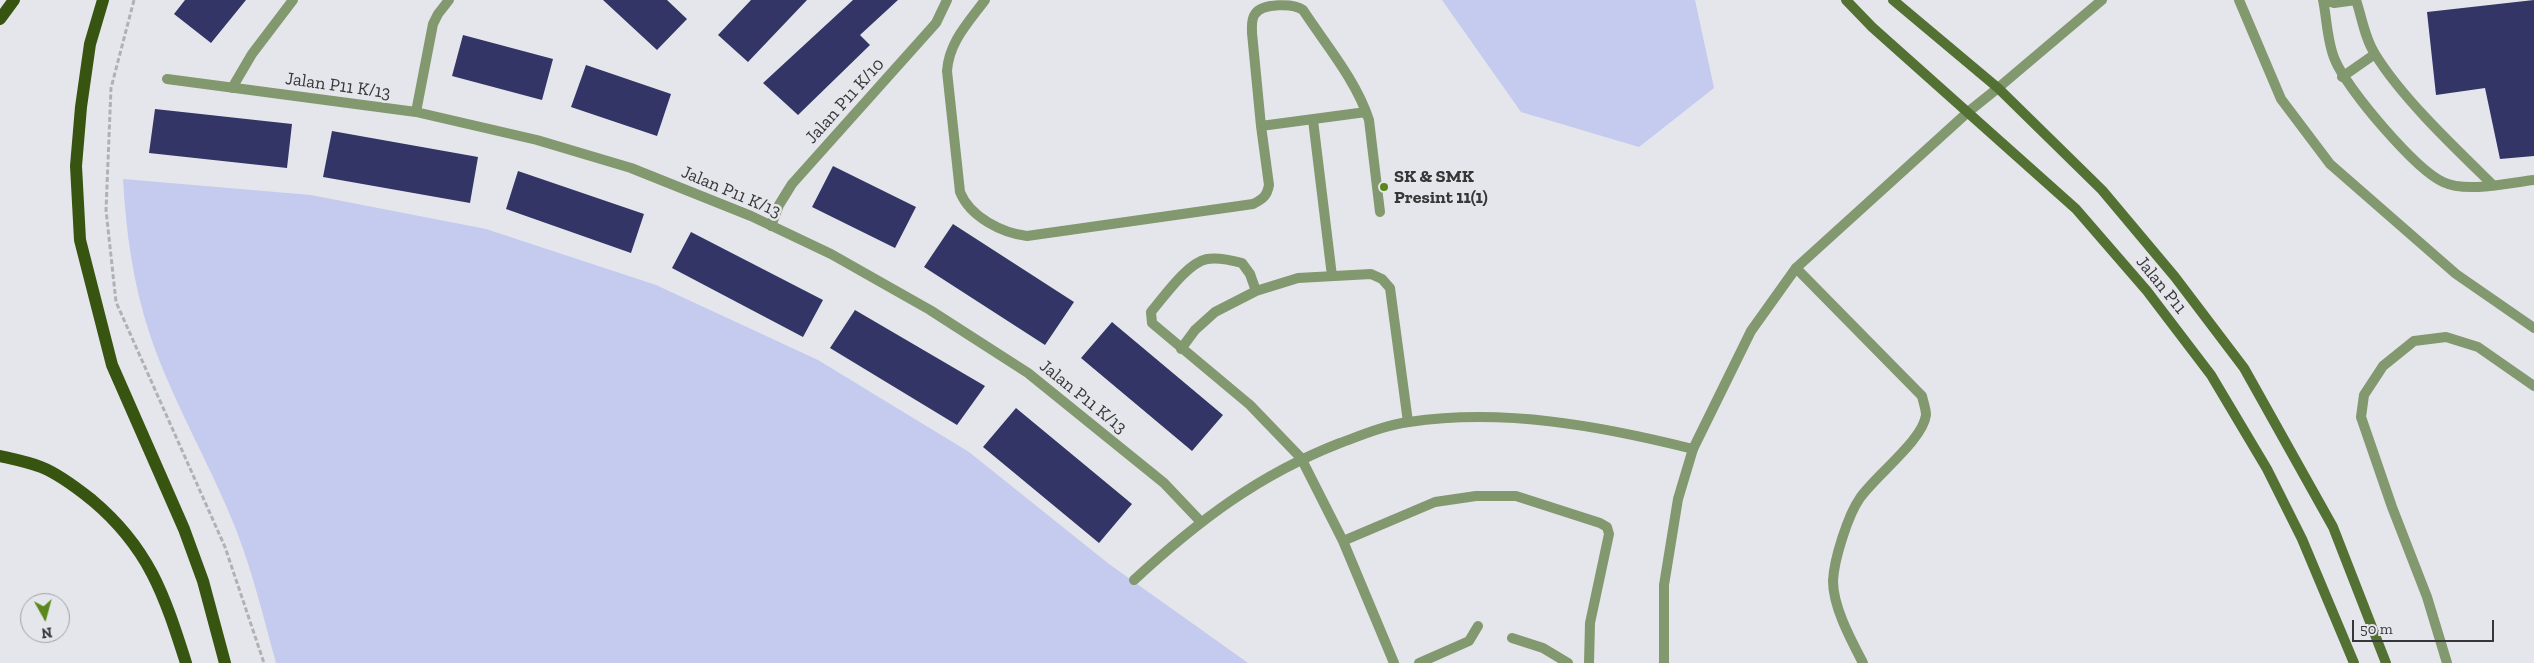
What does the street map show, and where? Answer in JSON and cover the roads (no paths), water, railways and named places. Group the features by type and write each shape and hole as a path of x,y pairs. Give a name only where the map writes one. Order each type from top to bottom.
{"main road":[{"path":"0,19 14,0"},
{"path":"103,0 90,44 81,106 76,166 80,240 112,365 184,529 202,581 225,663"},
{"name":"Jalan P11","path":"1846,0 1872,27 2076,209 2147,291 2211,375 2267,469 2302,539 2354,663"},
{"name":"Jalan P11","path":"1893,0 1998,88 2102,190 2175,277 2244,368 2333,527 2386,663"},
{"path":"0,456 41,467 79,490 116,520 138,549 158,582 186,663"}],"street":[{"path":"232,88 252,54 293,0"},
{"name":"Jalan P11 K/10","path":"771,226 778,205 792,184 936,23 947,0"},
{"path":"985,0 952,46 948,56 947,71 960,192 965,204 971,211 1003,229 1027,236 1253,204 1263,199 1268,193 1269,185 1252,21 1260,9 1287,4 1297,5 1303,10 1355,89 1366,112 1380,212"},
{"path":"1664,663 1664,585 1678,499 1693,449 1752,331 1796,268 1968,112 2102,0"},
{"path":"2239,0 2281,99 2330,164 2456,274 2534,328"},
{"path":"2493,184 2458,152 2408,96 2374,54 2356,0 2334,3 2323,0 2333,57 2342,77 2372,115 2418,163 2443,182 2462,187 2493,184 2534,180"},
{"path":"416,112 433,24 446,1"},
{"path":"2342,77 2374,54"},
{"name":"Jalan P11 K/13","path":"167,79 416,112 537,140 631,168 771,226 831,254 930,310 1028,373 1164,483 1201,522"},
{"path":"1262,126 1366,112"},
{"path":"1313,120 1332,276"},
{"path":"1256,291 1250,274 1242,263 1224,259 1206,259 1184,274 1151,312 1150,318 1152,323 1181,349 1250,404 1301,458 1343,542 1394,663"},
{"path":"1796,268 1922,396 1926,414 1916,437 1883,470 1860,498 1844,533 1833,581 1842,620 1863,663"},
{"path":"1181,349 1195,330 1215,312 1256,291 1298,278 1370,274 1382,279 1390,288 1408,422"},
{"path":"2447,663 2427,597 2392,507 2361,417 2364,395 2383,366 2414,341 2446,337 2478,347 2534,386"},
{"path":"1134,580 1201,522 1260,480 1301,458 1359,436 1408,422 1465,418 1533,419 1624,432 1693,449"},
{"path":"1343,542 1435,502 1476,496 1516,496 1600,523 1607,528 1609,534 1590,623 1589,663"},
{"path":"1419,663 1469,641 1478,626"},
{"path":"1512,638 1543,648 1568,663"}],"place":[{"name":"SK & SMK Presint 11(1)","path":"1384,187"}]}
